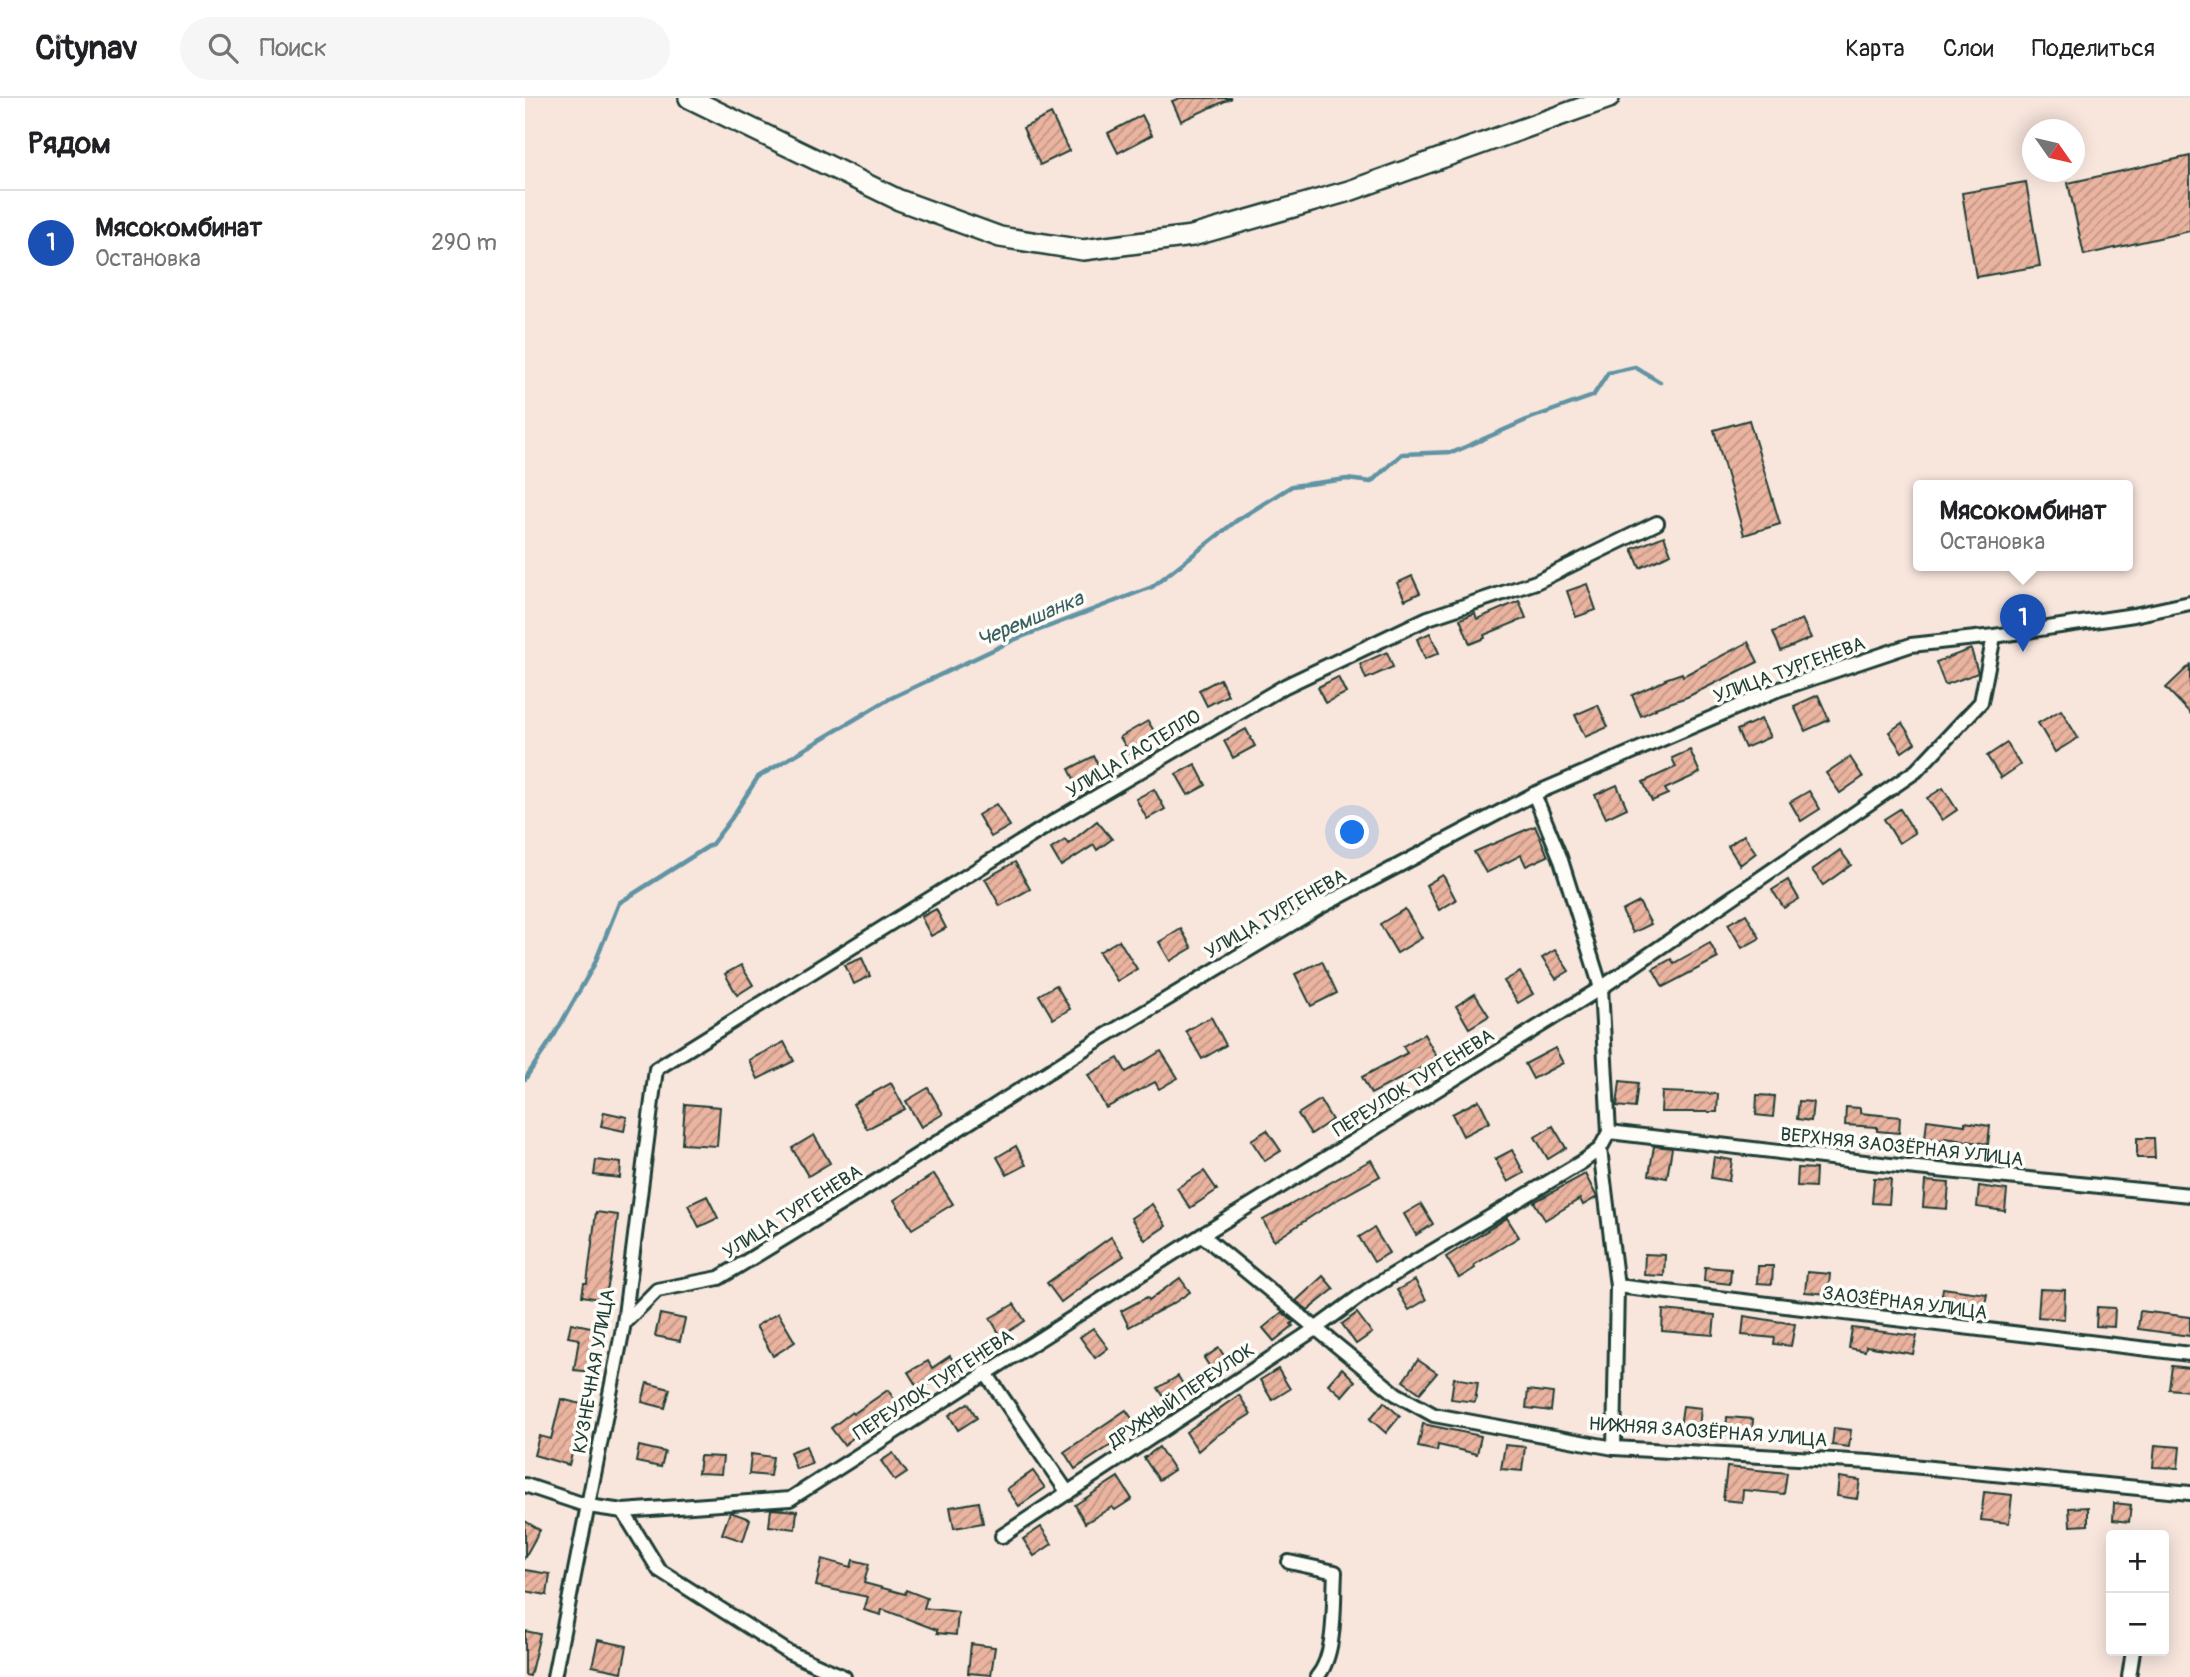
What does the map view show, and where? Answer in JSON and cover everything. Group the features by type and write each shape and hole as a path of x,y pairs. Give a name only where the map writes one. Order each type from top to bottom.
{"street":[{"path":"689,98 899,200 1000,237 1083,250 1192,236 1336,195 1609,98"},
{"name":"УЛИЦА ГАСТЕЛЛО","path":"656,1069 1044,828 1285,686 1428,618 1536,582 1657,523"},
{"path":"1994,636 2134,615 2190,603"},
{"name":"УЛИЦА ТУРГЕНЕВА","path":"624,1322 657,1290 719,1278 1095,1042 1308,914 1534,794 1777,690 1910,645 1994,636"},
{"name":"ПЕРЕУЛОК ТУРГЕНЕВА","path":"525,1485 587,1507 623,1511 790,1499 1202,1235 1601,988 1916,771 1981,702 1994,636"},
{"path":"1315,1329 1371,1288 1582,1162 1600,1149 1609,1132 1601,988 1560,857 1534,794"},
{"name":"КУЗНЕЧНАЯ УЛИЦА","path":"554,1677 624,1322 656,1069"},
{"name":"ВЕРХНЯЯ ЗАОЗЁРНАЯ УЛИЦА","path":"1609,1132 1907,1167 2190,1195"},
{"path":"1600,1149 1617,1286 1614,1448"},
{"name":"НИЖНЯЯ ЗАОЗЁРНАЯ УЛИЦА","path":"1202,1235 1396,1394 1434,1415 1614,1448 1871,1462 2190,1493"},
{"name":"ЗАОЗЁРНАЯ УЛИЦА","path":"1617,1286 2190,1354"},
{"name":"ДРУЖНЫЙ ПЕРЕУЛОК","path":"1002,1536 1315,1329"},
{"path":"985,1372 1068,1493"},
{"path":"623,1511 659,1570 788,1652 844,1677"},
{"path":"1289,1562 1335,1572 1329,1654 1317,1677"},
{"path":"2129,1677 2132,1656"}],"building":[{"path":"1180,98 1232,98 1181,121 1172,101"},
{"path":"1051,114 1069,151 1040,165 1023,128"},
{"path":"1142,115 1152,135 1118,153 1108,133"},
{"path":"2190,156 2190,231 2084,255 2068,183 2085,182 2085,179"},
{"path":"2026,182 2040,266 1976,277 1962,193"},
{"path":"1749,420 1780,524 1744,535 1714,430"},
{"path":"1664,536 1671,554 1640,568 1632,549"},
{"path":"1412,576 1420,593 1405,600 1397,583"},
{"path":"1587,584 1596,610 1576,617 1567,591"},
{"path":"1519,601 1526,618 1484,635 1485,638 1470,644 1460,619 1475,613 1477,619"},
{"path":"1802,619 1811,638 1781,651 1773,632"},
{"path":"1430,633 1439,653 1425,659 1417,639"},
{"path":"1748,642 1758,662 1641,716 1632,695 1665,679 1682,673 1683,676"},
{"path":"1971,649 1978,673 1945,685 1936,662"},
{"path":"1387,652 1393,667 1366,679 1360,664"},
{"path":"2190,665 2190,713 2166,688"},
{"path":"1338,677 1346,693 1325,703 1318,687"},
{"path":"1220,679 1228,695 1207,706 1199,690"},
{"path":"1818,695 1829,720 1805,731 1794,706"},
{"path":"1598,705 1608,727 1585,737 1575,715"},
{"path":"2061,710 2078,738 2055,752 2038,723"},
{"path":"1761,719 1770,737 1745,748 1737,730"},
{"path":"1148,721 1158,738 1130,754 1120,737"},
{"path":"1902,723 1915,743 1902,752 1889,732"},
{"path":"1246,729 1255,746 1233,758 1224,741"},
{"path":"2007,743 2020,765 2001,778 1987,756"},
{"path":"1690,750 1700,773 1665,789 1668,794 1652,801 1643,782 1676,767 1672,758"},
{"path":"1094,756 1102,773 1077,785 1069,769"},
{"path":"1850,757 1863,777 1840,793 1826,773"},
{"path":"1195,764 1206,785 1188,795 1176,774"},
{"path":"1617,785 1627,808 1606,818 1595,795"},
{"path":"1943,788 1957,810 1942,820 1927,798"},
{"path":"1154,789 1165,809 1147,819 1136,799"},
{"path":"1809,791 1820,809 1801,821 1790,802"},
{"path":"996,804 1010,826 991,837 978,815"},
{"path":"1900,809 1915,833 1899,843 1884,819"},
{"path":"1097,821 1112,839 1097,850 1094,845 1061,866 1051,849 1065,840 1068,844"},
{"path":"1535,826 1548,856 1526,866 1521,855 1486,873 1474,852"},
{"path":"1744,835 1756,853 1740,865 1728,846"},
{"path":"1840,850 1851,865 1823,885 1812,870"},
{"path":"1015,862 1030,889 1000,906 985,879"},
{"path":"1443,875 1456,900 1439,910 1426,885"},
{"path":"1788,880 1799,899 1784,908 1772,890"},
{"path":"1639,902 1651,924 1633,933 1622,911"},
{"path":"936,909 946,928 931,936 921,917"},
{"path":"1405,909 1422,938 1397,953 1380,924"},
{"path":"1746,914 1760,938 1742,948 1728,924"},
{"path":"1181,929 1192,948 1170,961 1159,942"},
{"path":"1119,940 1137,969 1117,981 1099,952"},
{"path":"1710,943 1718,958 1663,987 1653,969 1671,959 1674,963"},
{"path":"1555,950 1569,971 1556,979 1542,958"},
{"path":"862,958 870,976 854,984 845,965"},
{"path":"1322,961 1337,993 1311,1006 1295,974"},
{"path":"741,965 753,985 737,995 725,974"},
{"path":"1520,972 1533,994 1518,1003 1504,981"},
{"path":"1056,985 1070,1009 1053,1019 1039,995"},
{"path":"1475,994 1489,1016 1469,1028 1456,1006"},
{"path":"1211,1017 1226,1045 1202,1059 1186,1031"},
{"path":"1424,1034 1438,1059 1371,1094 1362,1077 1407,1053 1403,1046"},
{"path":"784,1042 794,1061 758,1079 749,1060"},
{"path":"1555,1048 1563,1063 1533,1079 1525,1064"},
{"path":"1161,1051 1178,1078 1159,1089 1155,1082 1106,1108 1088,1075 1118,1058 1126,1072"},
{"path":"1620,1081 1638,1083 1635,1108 1617,1106"},
{"path":"891,1083 905,1109 867,1129 853,1104"},
{"path":"928,1088 943,1114 921,1127 906,1101"},
{"path":"1662,1092 1718,1094 1717,1112 1661,1112"},
{"path":"1757,1095 1775,1096 1773,1117 1756,1115"},
{"path":"1320,1100 1332,1120 1311,1134 1298,1114"},
{"path":"1479,1100 1490,1122 1463,1136 1452,1114"},
{"path":"1799,1101 1813,1102 1811,1121 1797,1119"},
{"path":"685,1104 720,1107 717,1146 682,1144"},
{"path":"1846,1107 1860,1108 1860,1113 1900,1117 1899,1133 1877,1131 1877,1127 1845,1125"},
{"path":"604,1112 627,1117 624,1131 601,1126"},
{"path":"1927,1120 1990,1126 1988,1144 1925,1138"},
{"path":"1553,1126 1566,1148 1548,1159 1535,1137"},
{"path":"1267,1130 1281,1151 1265,1161 1251,1140"},
{"path":"814,1135 830,1163 808,1176 792,1148"},
{"path":"2137,1138 2154,1138 2155,1158 2137,1158"},
{"path":"1016,1146 1026,1165 1007,1175 997,1157"},
{"path":"1654,1146 1672,1148 1667,1178 1649,1175"},
{"path":"1512,1150 1524,1173 1508,1182 1495,1159"},
{"path":"1714,1157 1732,1160 1729,1181 1711,1178"},
{"path":"596,1160 621,1163 620,1178 594,1175"},
{"path":"1371,1160 1380,1176 1335,1201 1274,1241 1263,1220"},
{"path":"1798,1168 1816,1169 1815,1187 1797,1186"},
{"path":"1204,1171 1217,1190 1190,1208 1177,1188"},
{"path":"934,1174 953,1204 912,1229 894,1200"},
{"path":"1585,1174 1597,1197 1583,1205 1580,1199 1545,1220 1534,1202"},
{"path":"1874,1178 1891,1179 1889,1204 1872,1203"},
{"path":"1925,1181 1949,1183 1947,1209 1923,1207"},
{"path":"1979,1186 2007,1190 2005,1211 1977,1207"},
{"path":"707,1196 718,1218 699,1227 688,1205"},
{"path":"1152,1204 1166,1226 1145,1240 1131,1218"},
{"path":"1421,1204 1433,1224 1416,1235 1404,1214"},
{"path":"596,1212 618,1215 605,1300 582,1296 584,1283 587,1283"},
{"path":"1507,1218 1519,1237 1474,1265 1475,1268 1459,1278 1446,1257"},
{"path":"1374,1228 1389,1253 1374,1262 1359,1237"},
{"path":"1111,1237 1124,1256 1061,1302 1047,1283"},
{"path":"1645,1254 1665,1255 1664,1276 1644,1275"},
{"path":"1758,1266 1773,1266 1772,1284 1757,1283"},
{"path":"1705,1267 1731,1269 1730,1284 1704,1281"},
{"path":"1807,1272 1830,1274 1828,1294 1805,1292"},
{"path":"1323,1276 1334,1289 1308,1310 1296,1301"},
{"path":"1180,1278 1190,1292 1129,1327 1121,1311 1147,1297 1149,1300"},
{"path":"1415,1280 1426,1300 1409,1310 1397,1290"},
{"path":"1943,1288 1987,1294 1984,1310 1957,1305 1957,1310 1940,1307"},
{"path":"2040,1289 2065,1290 2064,1319 2038,1317"},
{"path":"1014,1304 1025,1321 1001,1336 990,1318"},
{"path":"2097,1307 2115,1308 2114,1327 2096,1326"},
{"path":"1663,1310 1715,1315 1713,1335 1662,1331"},
{"path":"2140,1311 2190,1317 2190,1336 2138,1329"},
{"path":"1282,1312 1294,1322 1291,1324 1293,1326 1274,1341 1263,1328"},
{"path":"778,1313 795,1342 773,1356 756,1326"},
{"path":"1357,1313 1372,1333 1356,1344 1342,1324"},
{"path":"660,1314 685,1319 680,1341 655,1336"},
{"path":"1744,1316 1795,1324 1791,1346 1774,1344 1775,1338 1742,1335"},
{"path":"571,1323 596,1328 590,1356 596,1357 593,1372 574,1370 579,1339 568,1337"},
{"path":"1093,1328 1108,1348 1095,1358 1080,1337"},
{"path":"1852,1328 1917,1336 1913,1354 1866,1346 1865,1351 1849,1348"},
{"path":"1219,1348 1231,1366 1216,1376 1204,1358"},
{"path":"950,1356 962,1374 949,1382 945,1375 919,1390 908,1372 928,1361 932,1368"},
{"path":"1418,1360 1437,1373 1420,1393 1403,1381"},
{"path":"2172,1366 2190,1368 2189,1391 2169,1389"},
{"path":"1342,1368 1355,1381 1342,1396 1328,1384"},
{"path":"1278,1369 1290,1389 1272,1400 1260,1380"},
{"path":"1178,1376 1187,1391 1168,1403 1158,1388"},
{"path":"1454,1378 1478,1382 1475,1402 1451,1399"},
{"path":"647,1383 670,1389 665,1408 642,1402"},
{"path":"888,1390 897,1404 863,1427 864,1429 844,1445 831,1428"},
{"path":"1528,1390 1553,1393 1551,1411 1526,1408"},
{"path":"1239,1395 1251,1414 1198,1451 1186,1432"},
{"path":"561,1399 585,1405 569,1465 534,1455 539,1436 551,1439"},
{"path":"1384,1402 1400,1416 1386,1433 1370,1419"},
{"path":"968,1403 977,1418 958,1430 949,1415"},
{"path":"1683,1406 1701,1408 1699,1428 1680,1426"},
{"path":"1126,1410 1138,1427 1075,1469 1064,1452"},
{"path":"1727,1417 1753,1419 1752,1436 1726,1434"},
{"path":"1423,1424 1481,1436 1477,1454 1438,1445 1437,1451 1418,1447"},
{"path":"1834,1428 1851,1430 1849,1447 1832,1445"},
{"path":"1505,1445 1525,1447 1522,1471 1501,1469"},
{"path":"2155,1445 2180,1447 2178,1468 2153,1467"},
{"path":"639,1446 665,1452 661,1467 636,1462"},
{"path":"806,1446 812,1464 796,1469 790,1452"},
{"path":"1159,1447 1174,1470 1159,1480 1144,1458"},
{"path":"893,1453 907,1473 895,1481 881,1461"},
{"path":"751,1454 773,1457 770,1476 749,1474"},
{"path":"700,1456 723,1457 721,1474 698,1473"},
{"path":"1727,1467 1787,1473 1784,1494 1743,1490 1742,1502 1723,1500"},
{"path":"1033,1471 1045,1488 1019,1506 1007,1489"},
{"path":"1118,1477 1132,1499 1085,1523 1075,1505"},
{"path":"1839,1477 1860,1480 1857,1499 1837,1496"},
{"path":"1984,1492 2012,1495 2009,1523 1981,1520"},
{"path":"979,1502 983,1523 954,1528 950,1507"},
{"path":"2114,1503 2131,1505 2129,1522 2113,1520"},
{"path":"2088,1507 2088,1525 2070,1526 2069,1508"},
{"path":"771,1509 797,1511 795,1529 769,1526"},
{"path":"730,1512 750,1519 743,1541 722,1534"},
{"path":"525,1521 540,1530 525,1557"},
{"path":"1041,1527 1052,1544 1034,1556 1023,1539"},
{"path":"822,1559 851,1567 853,1560 869,1564 864,1583 905,1594 906,1590 927,1598 924,1608 958,1612 956,1635 937,1633 937,1630 882,1609 881,1615 864,1610 868,1597 816,1586"},
{"path":"525,1570 550,1574 547,1595 525,1591"},
{"path":"525,1631 540,1634 530,1676 525,1675"},
{"path":"598,1640 627,1646 622,1672 592,1666"},
{"path":"971,1644 995,1647 991,1675 968,1673"}],"waterway":[{"name":"Черемшанка","path":"525,1079 555,1034 594,965 619,903 712,844 758,777 889,699 1016,639 1152,587 1236,521 1292,486 1347,479 1371,482 1402,454 1454,452 1531,418 1593,396 1608,373 1635,367 1660,382"}],"place":[{"name":"Мясокомбинат","path":"2023,652"}]}
